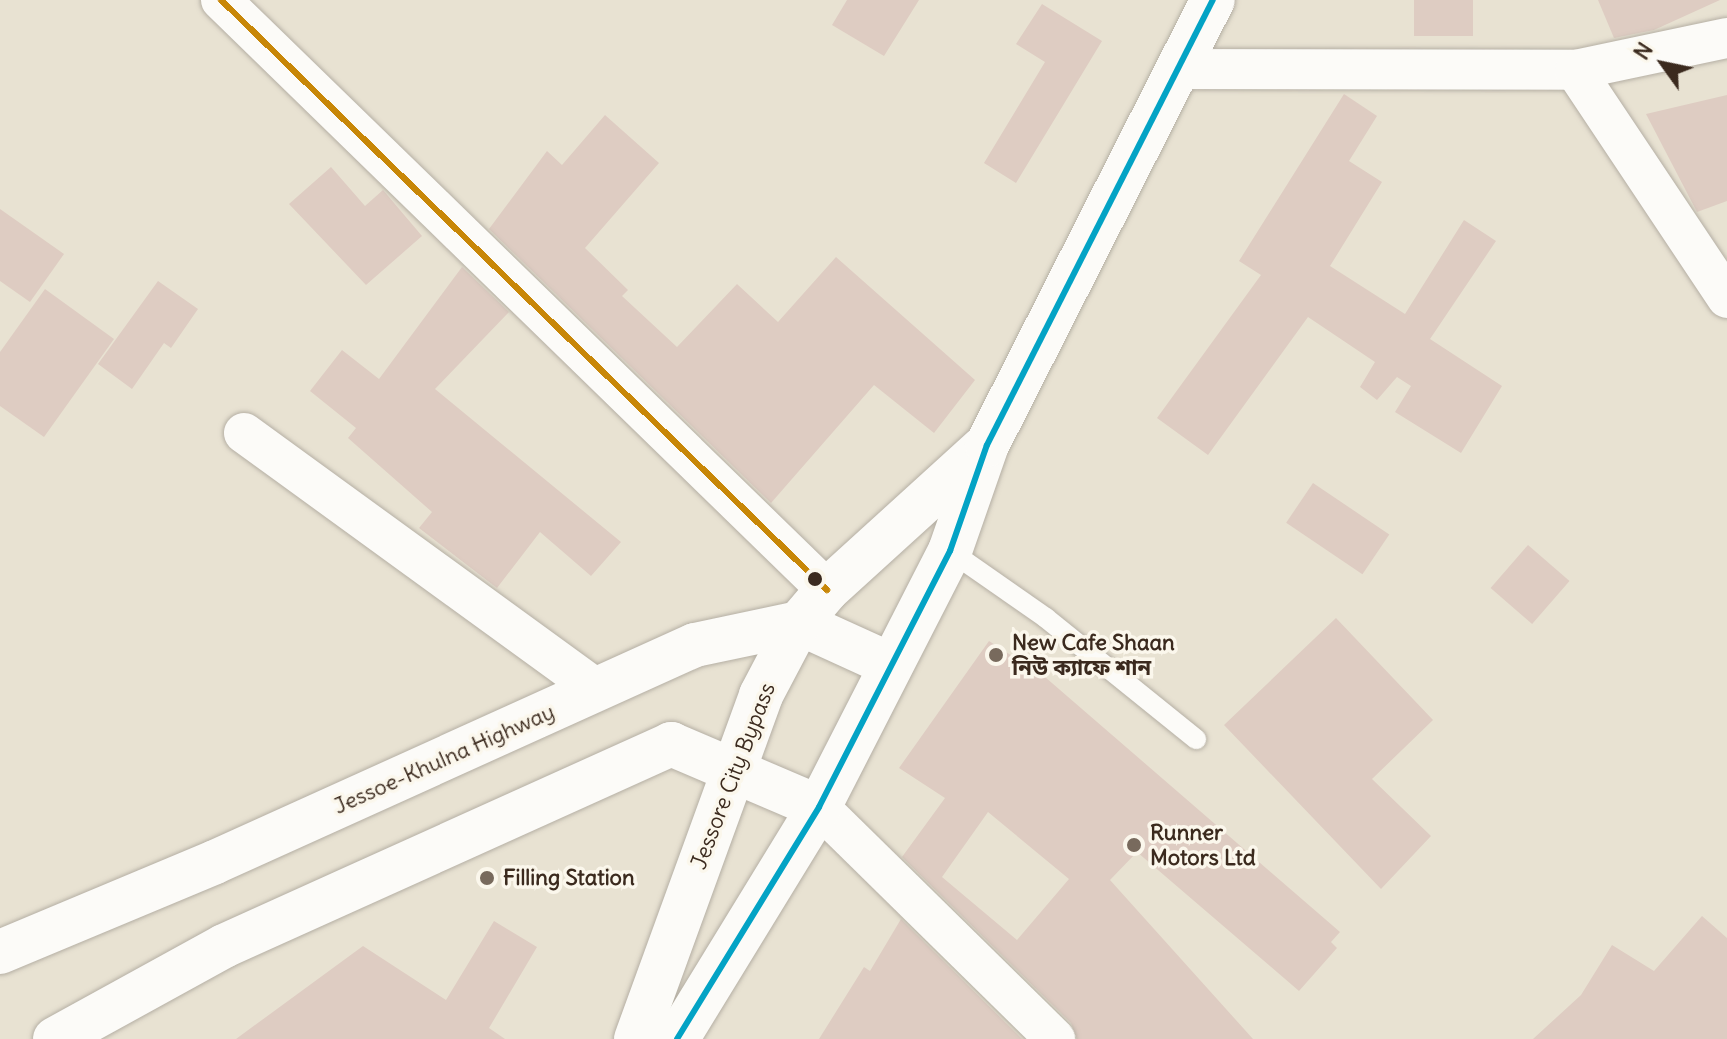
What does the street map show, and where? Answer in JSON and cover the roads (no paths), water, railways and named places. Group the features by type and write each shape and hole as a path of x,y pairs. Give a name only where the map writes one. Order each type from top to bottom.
{"highway":[{"path":"677,1039 819,807 950,551 987,445 1213,0"},
{"name":"Jessore City Bypass","path":"636,1039 761,695 799,623 827,590 987,445"},
{"path":"799,623 891,665"},
{"name":"Jessoe-Khulna Highway","path":"0,952 215,862 695,645 799,623"},
{"path":"75,1035 224,946 671,744 819,807"}],"street":[{"path":"221,0 827,590"},
{"path":"1180,69 1575,70 1727,38"},
{"path":"1575,70 1727,298"},
{"path":"244,433 598,690"},
{"path":"819,807 1055,1039"}],"lane":[{"path":"950,551 1046,618 1196,739"}],"place":[{"name":"New Cafe Shaan নিউ ক্যাফে শান","path":"996,655"},
{"name":"Runner Motors Ltd","path":"1134,845"},
{"name":"Filling Station","path":"487,878"}]}
